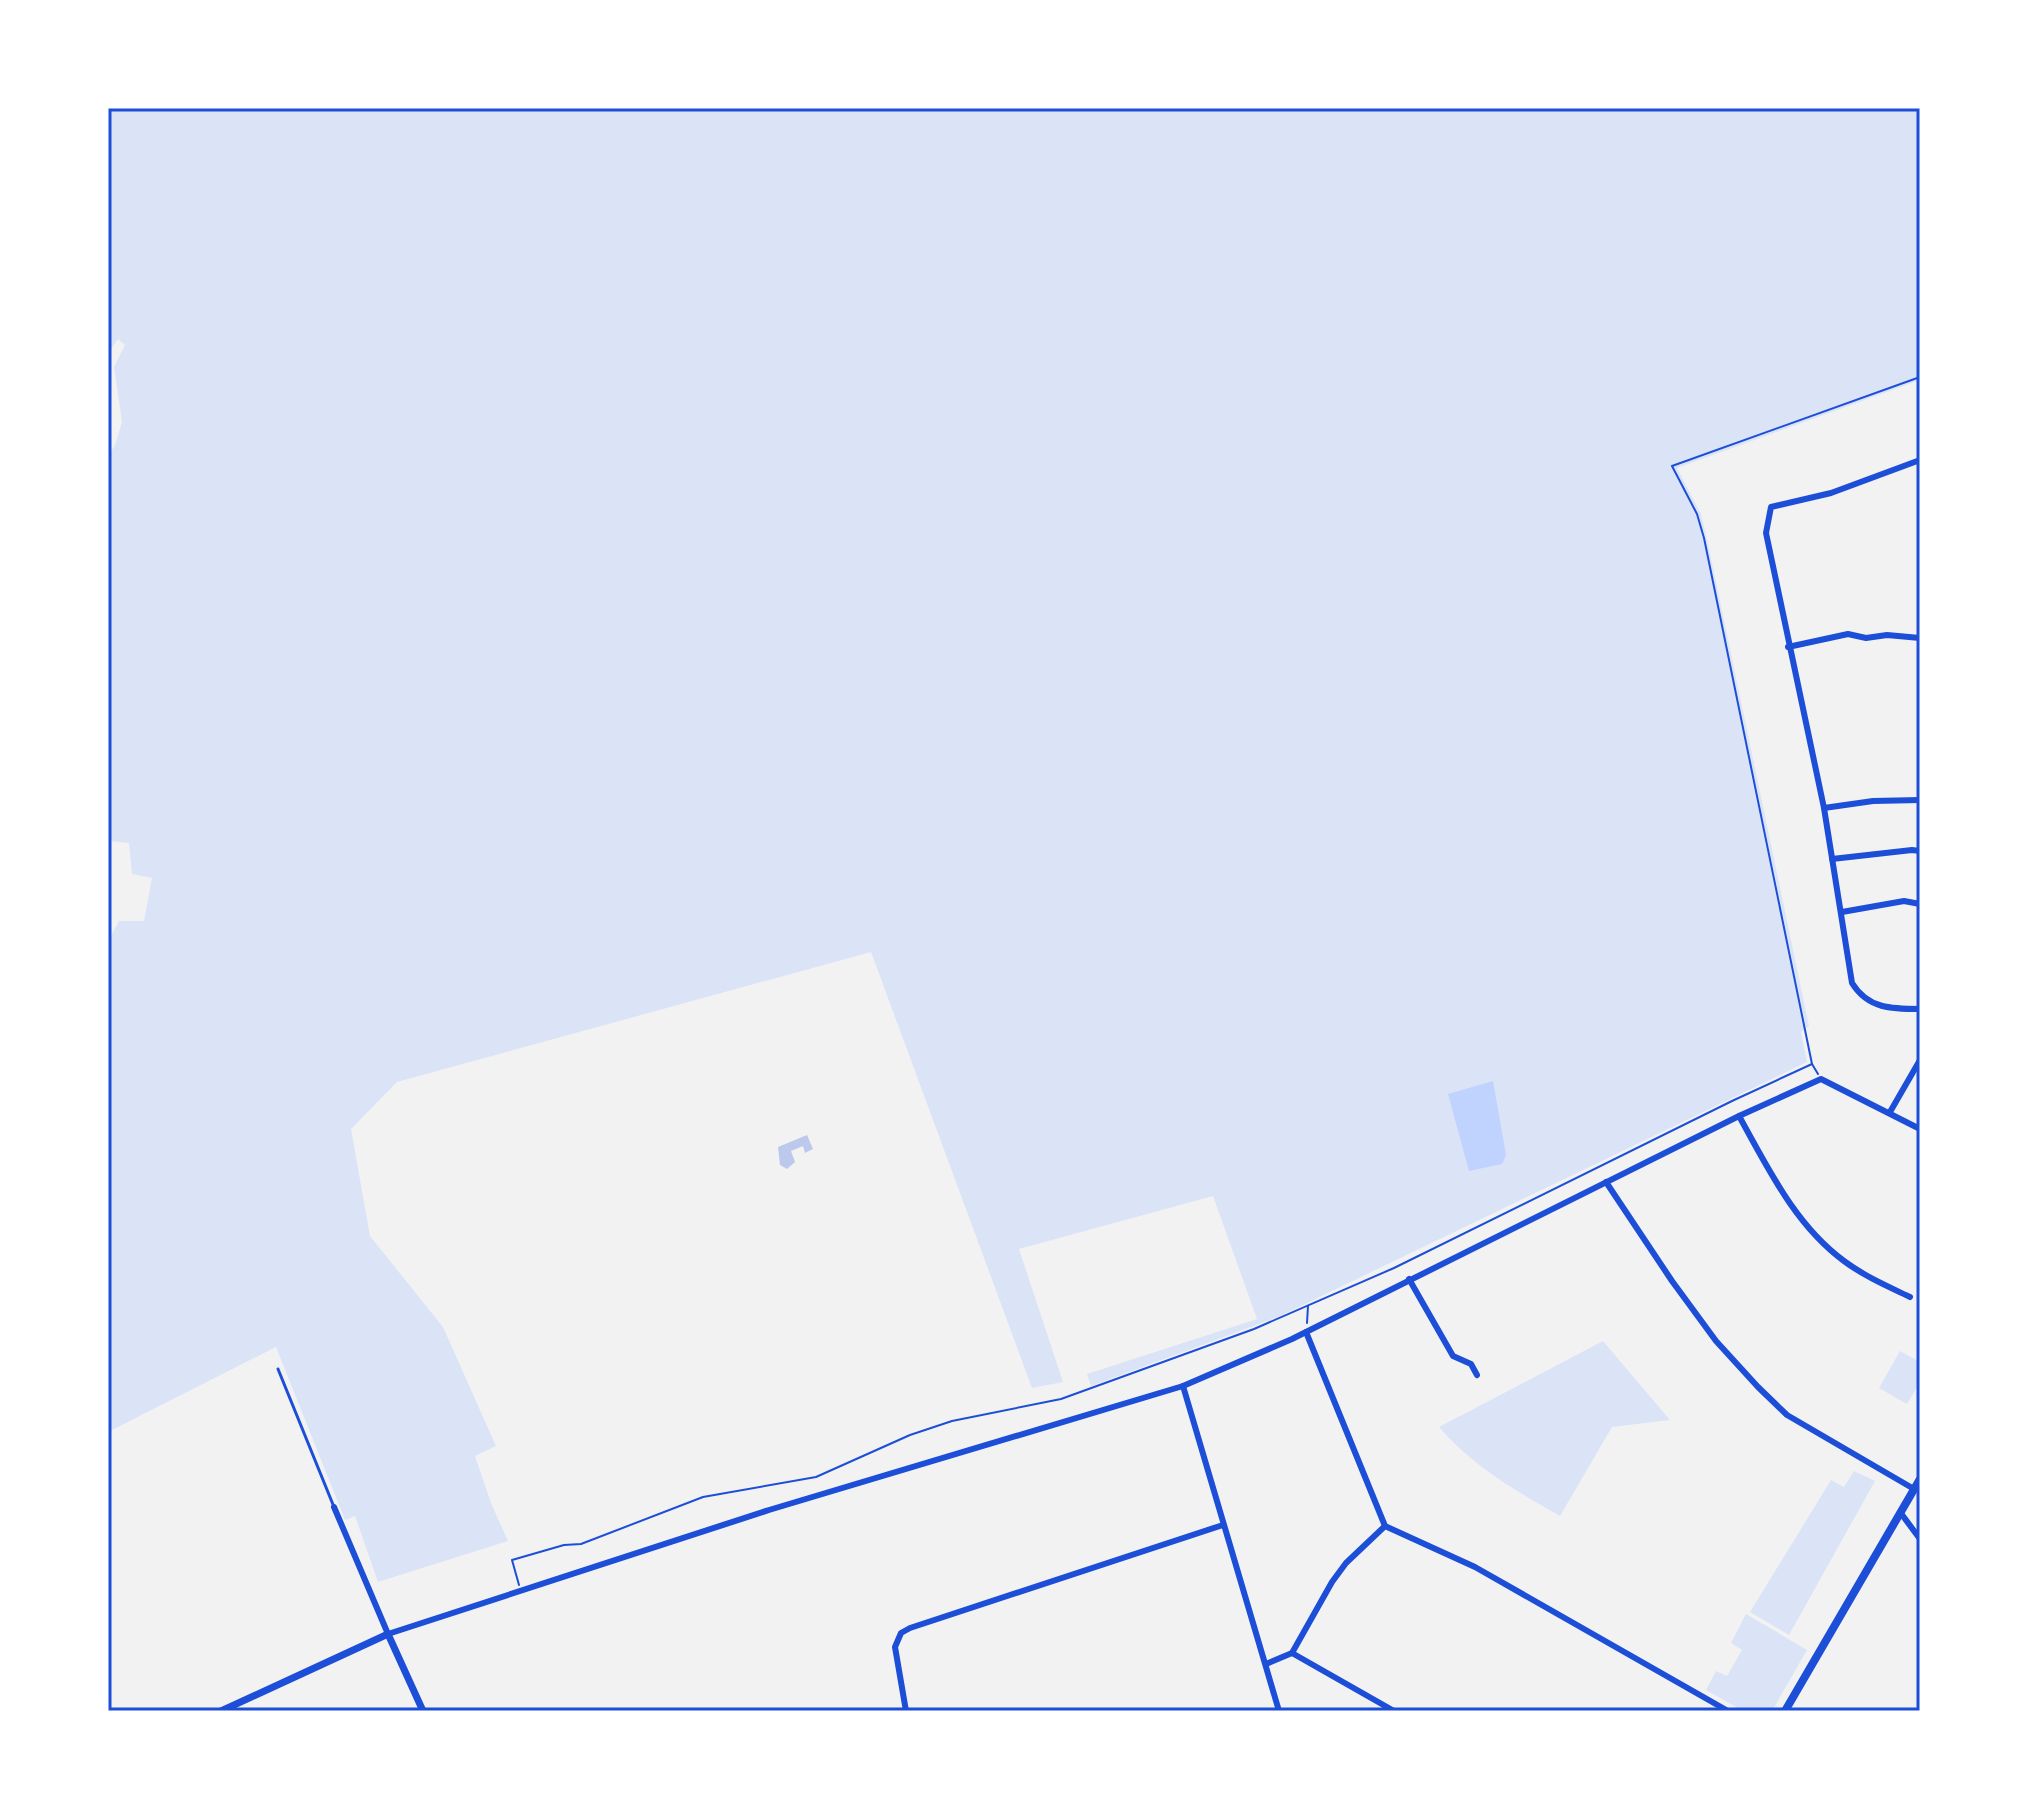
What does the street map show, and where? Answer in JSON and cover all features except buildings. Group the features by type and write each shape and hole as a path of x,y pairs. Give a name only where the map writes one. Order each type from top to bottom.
{"main road":[{"path":"1785,1711 1920,1479"}],"street":[{"path":"1920,460 1831,493 1771,507 1766,533 1824,808 1852,983 1859,993 1878,1006 1920,1009"},
{"path":"1788,647 1848,634 1866,638 1887,635 1920,638"},
{"path":"1824,808 1873,801 1920,800"},
{"path":"1832,859 1920,851"},
{"path":"1842,912 1904,901 1920,904"},
{"path":"1890,1112 1920,1060"},
{"path":"221,1711 388,1634 769,1510 1183,1386 1306,1332 1739,1116 1821,1079 1920,1129"},
{"path":"1739,1116 1777,1185 1826,1247 1862,1274 1910,1297"},
{"path":"1606,1182 1716,1341 1758,1387 1787,1415 1914,1489"},
{"path":"1409,1279 1453,1356 1471,1364 1477,1375"},
{"path":"1306,1332 1385,1526 1475,1567 1537,1600 1728,1711"},
{"path":"1183,1386 1279,1711"},
{"path":"334,1507 423,1711"},
{"path":"1900,1512 1920,1539"},
{"path":"906,1711 895,1647 901,1633 1223,1525"},
{"path":"1266,1664 1292,1653 1339,1572 1359,1548 1385,1526"},
{"path":"1292,1653 1394,1711"},
{"path":"1020,1711 1069,1711"}],"lane":[{"path":"278,1369 334,1507"}],"path":[{"path":"1821,1079 1812,1064 1704,538 1697,514 1672,466 1920,377"},
{"path":"521,1590 512,1560 564,1545 581,1544 703,1497 816,1477 910,1435 952,1421 1061,1399 1254,1329 1394,1268 1812,1064"},
{"path":"1306,1332 1309,1304"}],"shaded area":[{"path":"108,108 1920,108 1920,380 1677,468 1701,514 1708,544 1809,1026 1801,1032 1807,1062 1278,1317 1091,1386 1087,1374 1257,1319 1213,1196 1019,1249 1063,1382 1032,1388 871,952 397,1082 351,1129 370,1236 443,1327 496,1446 475,1456 508,1541 378,1582 355,1516 345,1520 276,1347 108,1432 108,941 119,921 144,921 152,878 132,874 129,843 108,841 108,456 122,422 114,367 125,345 118,339 108,353"},
{"path":"1603,1341 1670,1420 1612,1427 1560,1516 1480,1466 1439,1427"},
{"path":"1900,1351 1920,1362 1920,1382 1907,1404 1879,1388"},
{"path":"1854,1471 1875,1481 1789,1635 1750,1612 1831,1480 1844,1487"},
{"path":"1746,1614 1807,1650 1772,1711 1743,1711 1706,1690 1716,1671 1727,1676 1742,1650 1731,1643"}],"water":[{"path":"1493,1081 1506,1155 1502,1164 1469,1171 1448,1094"}]}
